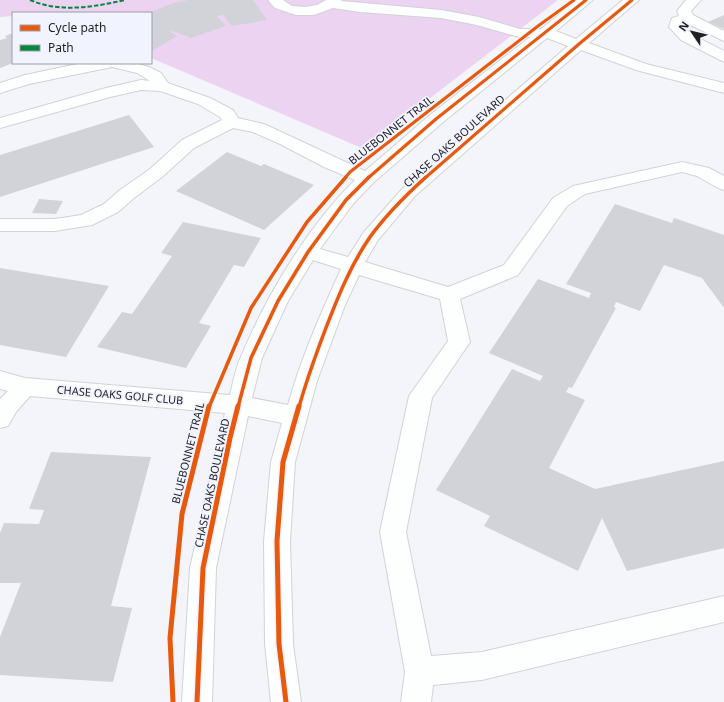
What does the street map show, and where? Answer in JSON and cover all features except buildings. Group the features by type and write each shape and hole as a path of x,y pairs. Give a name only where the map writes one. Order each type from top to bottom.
{"street":[{"path":"275,0 281,6 301,11 312,10 333,2 360,8 441,14 479,21 519,33 546,33 641,67 724,88"},
{"path":"432,0 474,6"},
{"name":"CHASE OAKS BOULEVARD","path":"198,702 203,568 230,438 250,358 278,301 308,252 346,200 367,179 436,118 546,33 586,0"},
{"name":"CHASE OAKS BOULEVARD","path":"286,702 279,644 277,541 283,462 308,374 335,305 353,265 372,236 409,192 579,44 632,0"},
{"path":"694,0 684,11 687,18 724,37"},
{"path":"521,18 534,23 546,33"},
{"path":"687,18 677,21 676,27 686,37 724,57"},
{"path":"0,88 25,80 102,64"},
{"path":"122,64 155,76 162,86"},
{"path":"0,123 106,93 141,85 162,86 204,101 227,114 231,122"},
{"path":"0,225 55,225 85,221 111,208 127,194 156,173 188,144 231,122 258,128 367,179"},
{"path":"308,252 449,295 511,270 560,202 578,190 682,167 703,172 724,184"},
{"path":"416,702 420,672 393,532 421,396 459,342 449,295"},
{"name":"CHASE OAKS GOLF CLUB","path":"0,380 25,387 239,405 296,416"},
{"path":"0,419 8,406 25,387"},
{"path":"420,672 482,666 724,609"}],"shaded area":[{"path":"0,0 558,0 364,149 152,58 152,12 12,12 12,16 0,17"}],"marked path":[{"path":"30,0 52,7 64,8 89,7 125,0"}],"cycle path":[{"name":"BLUEBONNET TRAIL","path":"173,702 170,638 182,514 210,403 251,308 307,222 350,172 538,26 574,0"},
{"path":"197,702 203,568 230,438 251,358 278,301 308,252 346,200 367,179 436,119 586,0"},
{"path":"286,702 279,644 277,541 283,462 306,381 335,305 353,265 371,236 409,192 579,44 632,0"}]}
